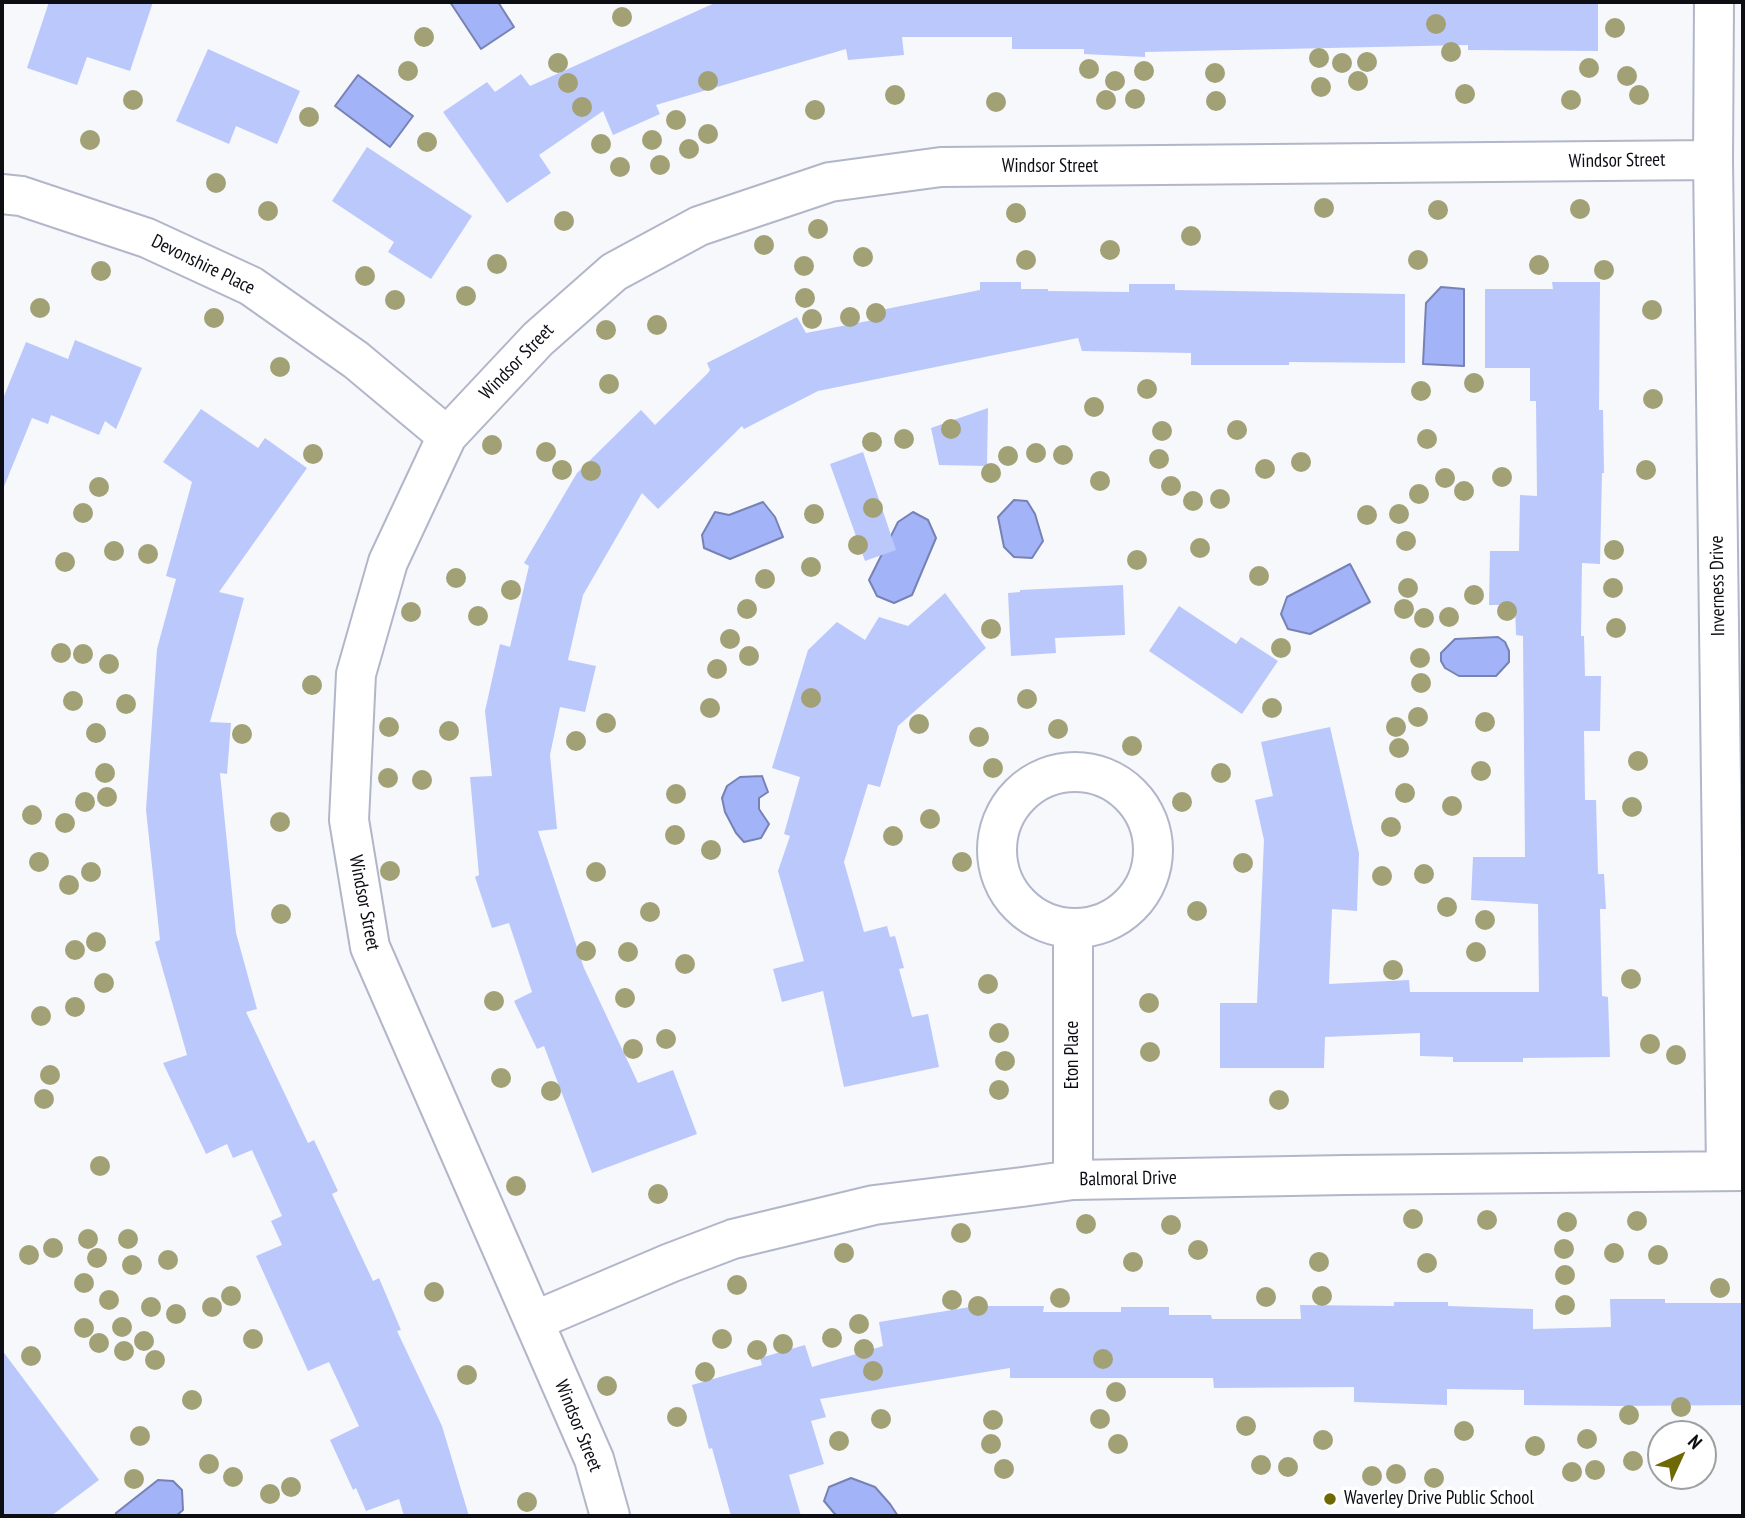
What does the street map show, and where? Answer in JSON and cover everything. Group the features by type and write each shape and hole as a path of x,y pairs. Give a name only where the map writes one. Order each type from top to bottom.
{"street":[{"name":"Inverness Drive","path":"1714,2 1713,160 1735,1171"},
{"name":"Windsor Street","path":"610,1516 594,1460 370,947 349,820 356,674 388,562 447,436 538,339 614,272 699,226 830,182 941,167 1713,160"},
{"name":"Devonshire Place","path":"2,194 22,196 147,238 251,286 356,359 447,436"},
{"path":"1064,772 1089,773 1112,781 1132,796 1146,816 1153,840 1152,867 1142,893 1124,912 1100,926 1073,929 1045,923 1022,909 1005,887 997,861 998,837 1005,813 1020,794 1040,779 1064,772"},
{"name":"Eton Place","path":"1073,929 1073,1180"},
{"name":"Balmoral Drive","path":"534,1321 733,1240 874,1205 1073,1180 1735,1171"}],"water":[{"path":"450,2 498,2 514,27 481,49"},
{"path":"358,75 413,116 390,147 335,106"},
{"path":"1441,287 1464,289 1464,366 1423,364 1426,303"},
{"path":"1014,500 1027,501 1035,514 1043,541 1032,558 1014,557 1004,547 998,517"},
{"path":"763,502 775,517 783,537 730,559 704,548 702,535 715,512 729,515"},
{"path":"913,512 928,520 936,538 912,595 894,603 877,596 869,580 898,522"},
{"path":"1350,564 1370,602 1310,634 1288,629 1281,614 1287,597"},
{"path":"1498,637 1505,642 1509,651 1509,662 1496,676 1459,676 1445,668 1441,661 1441,653 1455,639"},
{"path":"762,776 768,792 759,798 759,809 769,824 761,838 744,842 725,812 722,798 727,786 740,777"},
{"path":"851,1478 875,1487 898,1516 838,1516 834,1513 824,1501 829,1487"},
{"path":"158,1480 173,1481 182,1490 183,1510 176,1516 115,1516 116,1513"}],"building":[{"path":"49,2 153,2 130,71 87,57 77,85 27,68"},
{"path":"717,2 1598,2 1598,51 1468,50 1468,45 1145,52 1145,57 1084,54 1084,49 1012,49 1012,37 902,37 904,55 848,60 846,49 656,105 660,114 613,135 603,111 539,155 551,173 507,203 443,112 487,82 495,92 521,74 530,86"},
{"path":"208,49 300,91 277,144 236,126 229,144 176,121"},
{"path":"367,147 472,216 431,279 388,252 394,242 332,201"},
{"path":"980,282 1021,282 1021,289 1048,291 1129,292 1129,284 1175,284 1175,290 1405,294 1405,363 1191,365 1191,353 1082,351 1078,338 818,391 744,429 742,426 658,509 642,493 583,595 568,660 596,666 585,712 560,707 550,755 557,829 538,831 584,968 638,1083 673,1070 697,1134 592,1173 544,1046 537,1049 514,1001 532,992 509,923 492,928 475,877 479,875 470,777 492,776 485,711 500,644 510,647 529,566 524,563 577,473 641,410 655,425 708,373 710,370 707,363 797,317 806,333 883,318 881,310 980,290"},
{"path":"1552,282 1600,282 1599,410 1603,410 1604,473 1600,564 1582,563 1581,636 1584,636 1585,676 1601,676 1600,731 1584,731 1585,800 1596,800 1598,874 1604,874 1606,909 1600,909 1602,996 1608,997 1610,1057 1523,1058 1523,1062 1453,1062 1453,1057 1420,1056 1420,1033 1325,1037 1324,1068 1220,1068 1220,1003 1257,1003 1264,840 1255,800 1273,796 1261,742 1330,727 1359,853 1357,911 1332,909 1329,984 1409,980 1410,992 1539,992 1538,904 1471,900 1473,857 1525,857 1523,636 1516,635 1515,605 1489,605 1490,551 1519,551 1520,495 1537,496 1536,401 1530,401 1530,368 1485,368 1485,289 1553,289"},
{"path":"75,340 142,368 116,429 105,421 99,435 51,415 48,424 32,418 2,489 2,401 26,342 68,359"},
{"path":"988,408 987,466 939,465 931,428"},
{"path":"201,409 258,448 265,438 307,468 219,592 244,598 210,722 231,723 227,774 220,773 236,933 257,1009 246,1012 308,1143 314,1140 338,1191 332,1194 373,1281 379,1278 401,1330 397,1331 442,1426 469,1516 404,1516 399,1499 366,1511 330,1440 359,1426 329,1362 308,1371 256,1256 282,1245 271,1221 282,1216 252,1150 233,1158 227,1144 206,1154 163,1063 187,1055 155,942 160,940 146,810 157,649 176,579 166,576 192,482 163,462"},
{"path":"863,452 896,550 865,561 830,464"},
{"path":"1123,585 1125,635 1055,638 1056,653 1011,656 1008,593 1020,590"},
{"path":"945,593 986,648 898,726 880,787 868,784 844,862 864,932 887,926 890,937 895,936 904,968 899,969 912,1017 928,1014 939,1067 844,1087 823,991 782,1002 773,969 804,961 778,871 790,836 784,834 800,777 772,768 808,650 837,622 865,640 879,617 908,626"},
{"path":"1179,606 1236,644 1241,637 1278,661 1242,714 1149,651"},
{"path":"1610,1299 1665,1299 1665,1303 1743,1303 1743,1405 1524,1405 1524,1390 1447,1389 1447,1405 1354,1402 1354,1387 1214,1388 1213,1378 1010,1378 1010,1368 820,1399 826,1417 811,1421 824,1464 789,1475 801,1516 731,1516 692,1385 762,1365 760,1358 805,1345 812,1367 883,1346 879,1322 976,1306 1044,1306 1043,1312 1121,1312 1121,1307 1169,1307 1169,1315 1211,1315 1212,1319 1301,1319 1300,1305 1394,1306 1394,1302 1448,1302 1448,1306 1533,1309 1533,1329 1611,1327"},
{"path":"2,1350 99,1480 51,1516 2,1516"}],"place":[{"name":"Waverley Drive Public School","path":"1330,1499"}]}
